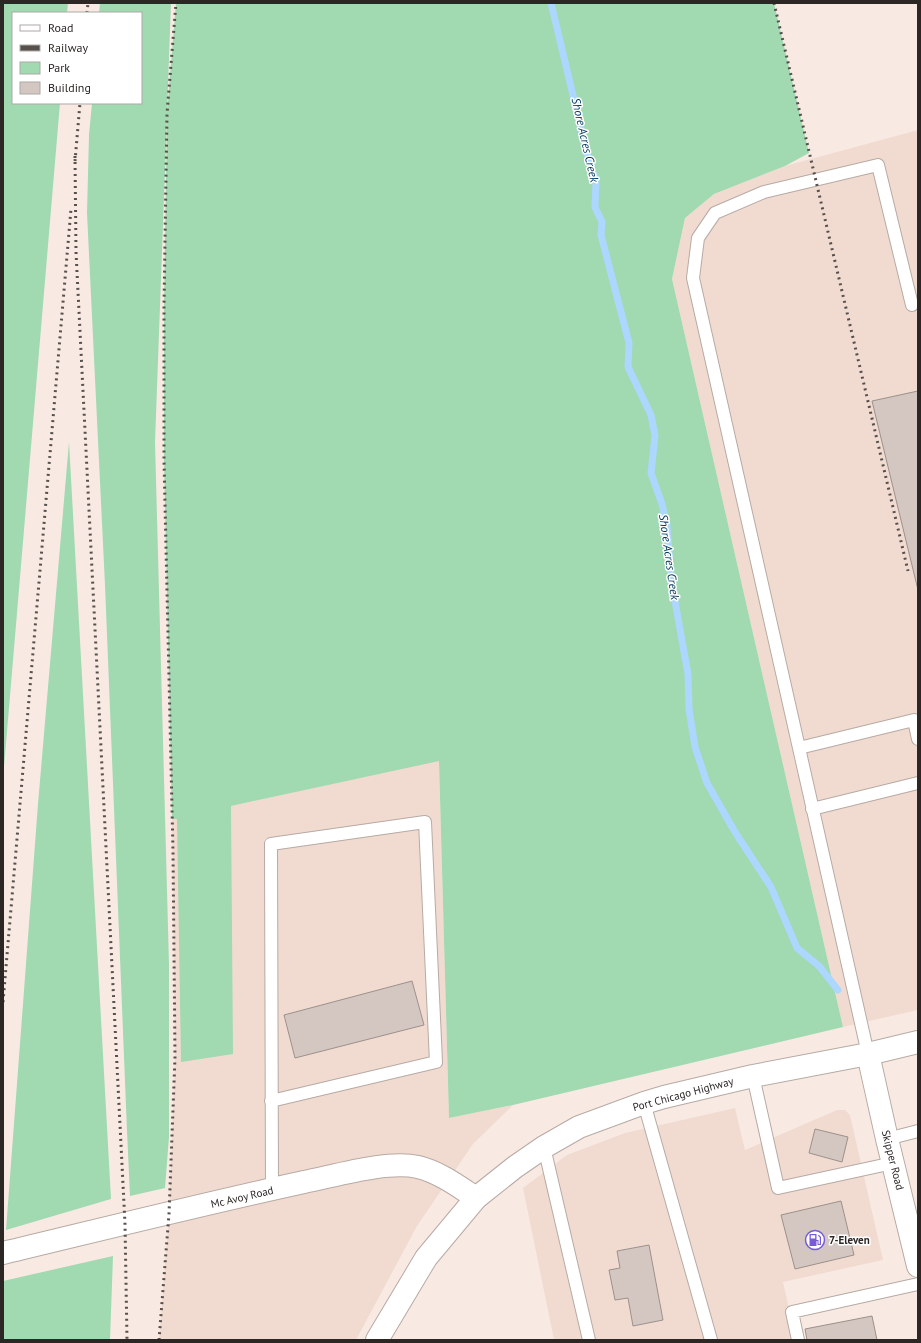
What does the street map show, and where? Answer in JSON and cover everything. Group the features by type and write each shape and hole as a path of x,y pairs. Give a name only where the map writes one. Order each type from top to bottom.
{"street":[{"name":"Port Chicago Highway","path":"377,1340 426,1258 476,1198 515,1167 544,1147 579,1127 664,1097 753,1076 868,1054 918,1042"},
{"name":"Skipper Road","path":"868,1054 893,1163 913,1220 918,1266"},
{"name":"Mc Avoy Road","path":"3,1253 272,1189 372,1168 402,1166 417,1167 436,1173 476,1198"}],"lane":[{"path":"868,1054 693,278 698,238 715,213 764,192 878,165 912,305"},
{"path":"799,748 914,720 918,739"},
{"path":"812,809 918,783"},
{"path":"271,1100 436,1062 425,822 271,844 271,1100 272,1189"},
{"path":"753,1076 778,1188 893,1163"},
{"path":"644,1103 711,1340"},
{"path":"887,1139 918,1131"},
{"path":"544,1147 589,1340"},
{"path":"798,1340 792,1312 918,1284"}],"shaded area":[{"path":"918,130 918,1010 843,1027 672,279 685,218 714,194 785,166"},
{"path":"439,760 449,1118 513,1105 473,1144 417,1226 356,1340 159,1340 169,1214 175,1057 172,819"},
{"path":"735,1108 745,1150 837,1110 845,1110 850,1115 883,1260 783,1282 796,1340 554,1340 523,1188 567,1155 625,1133"}],"green space":[{"path":"3,3 68,3 67,12 12,12 12,104 60,104 3,779"},
{"path":"100,3 171,3 167,113 176,3 774,3 809,153 785,166 714,194 685,218 672,279 843,1027 513,1105 449,1118 439,761 231,806 233,1054 181,1062 177,819 172,819 164,460 164,306 167,116 155,442 169,965 169,1137 165,1188 130,1196 105,585 87,213 89,135 92,104 142,104 142,12 99,12"},
{"path":"69,442 111,1199 6,1230 38,804"},
{"path":"113,1256 110,1340 3,1340 3,1281"}],"building":[{"path":"918,391 918,590 872,401"},
{"path":"412,981 424,1025 295,1058 284,1015"},
{"path":"815,1129 848,1137 842,1162 809,1153"},
{"path":"841,1201 854,1255 795,1269 781,1215"},
{"path":"649,1245 663,1320 633,1326 628,1298 615,1300 609,1270 620,1268 617,1251"},
{"path":"872,1316 877,1340 807,1340 805,1329"}],"waterway":[{"name":"Shore Acres Creek","path":"551,3 587,154 596,181 595,207 602,222 601,235 629,343 628,367 651,415 655,436 651,473 662,504 667,526 671,579 688,674 689,709 695,747 707,783 735,832 771,887 797,948 819,966 838,990"}],"railway":[{"path":"87,12 88,3"},
{"path":"159,1340 169,1214 175,1057 173,852 164,460 164,306 167,114 176,3"},
{"path":"774,3 908,571"},
{"path":"75,161 80,104"},
{"path":"75,156 76,252 125,1224 127,1340"},
{"path":"3,1002 71,209"}],"place":[{"name":"7-Eleven","path":"815,1240"}]}
